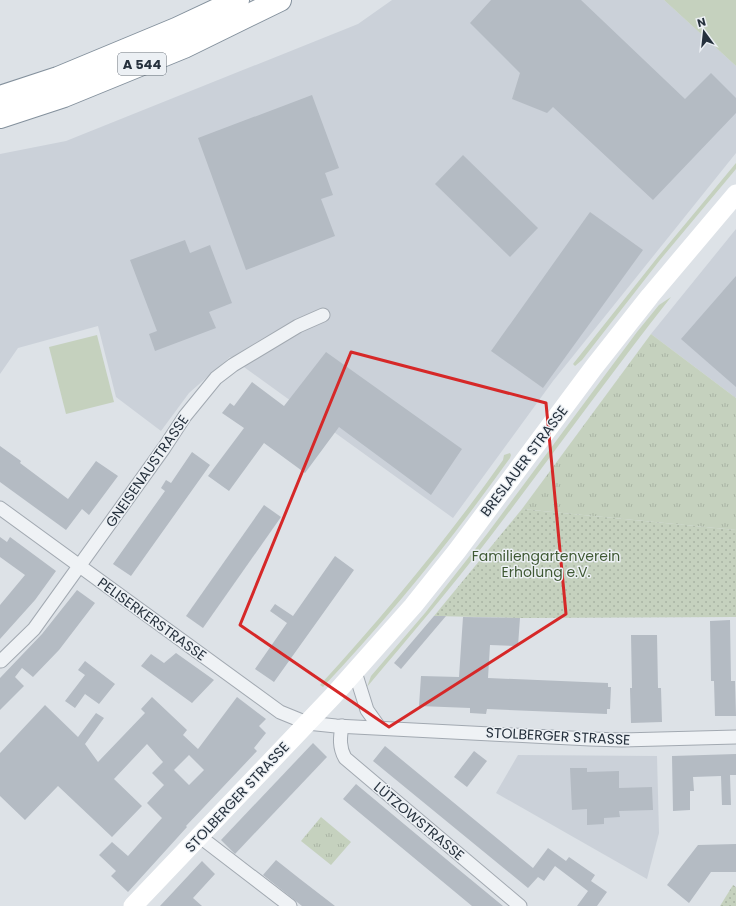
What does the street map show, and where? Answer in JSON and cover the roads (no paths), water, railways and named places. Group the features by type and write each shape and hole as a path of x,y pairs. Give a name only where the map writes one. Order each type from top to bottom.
{"highway":[{"name":"A 544","path":"0,96 58,78 176,30 238,0"},
{"name":"A 544","path":"0,117 64,96 184,47 280,0"}],"main road":[{"name":"BRESLAUER STRASSE","path":"307,723 355,672 413,606 448,562 594,367 650,296 736,194"},
{"name":"STOLBERGER STRASSE","path":"133,906 307,723"}],"street":[{"name":"GNEISENAUSTRASSE","path":"1,661 34,629 185,416 216,378 233,365 298,326 323,315"},
{"name":"PELISERKERSTRASSE","path":"0,508 280,712 307,723"},
{"path":"355,672 367,710 379,727"},
{"name":"STOLBERGER STRASSE","path":"307,723 609,739 736,737"},
{"name":"LÜTZOWSTRASSE","path":"342,726 340,741 341,750 345,758 520,906"},
{"path":"199,836 290,906"}],"park label":[{"name":"Familiengartenverein Erholung e.V.","path":"546,564"}]}
